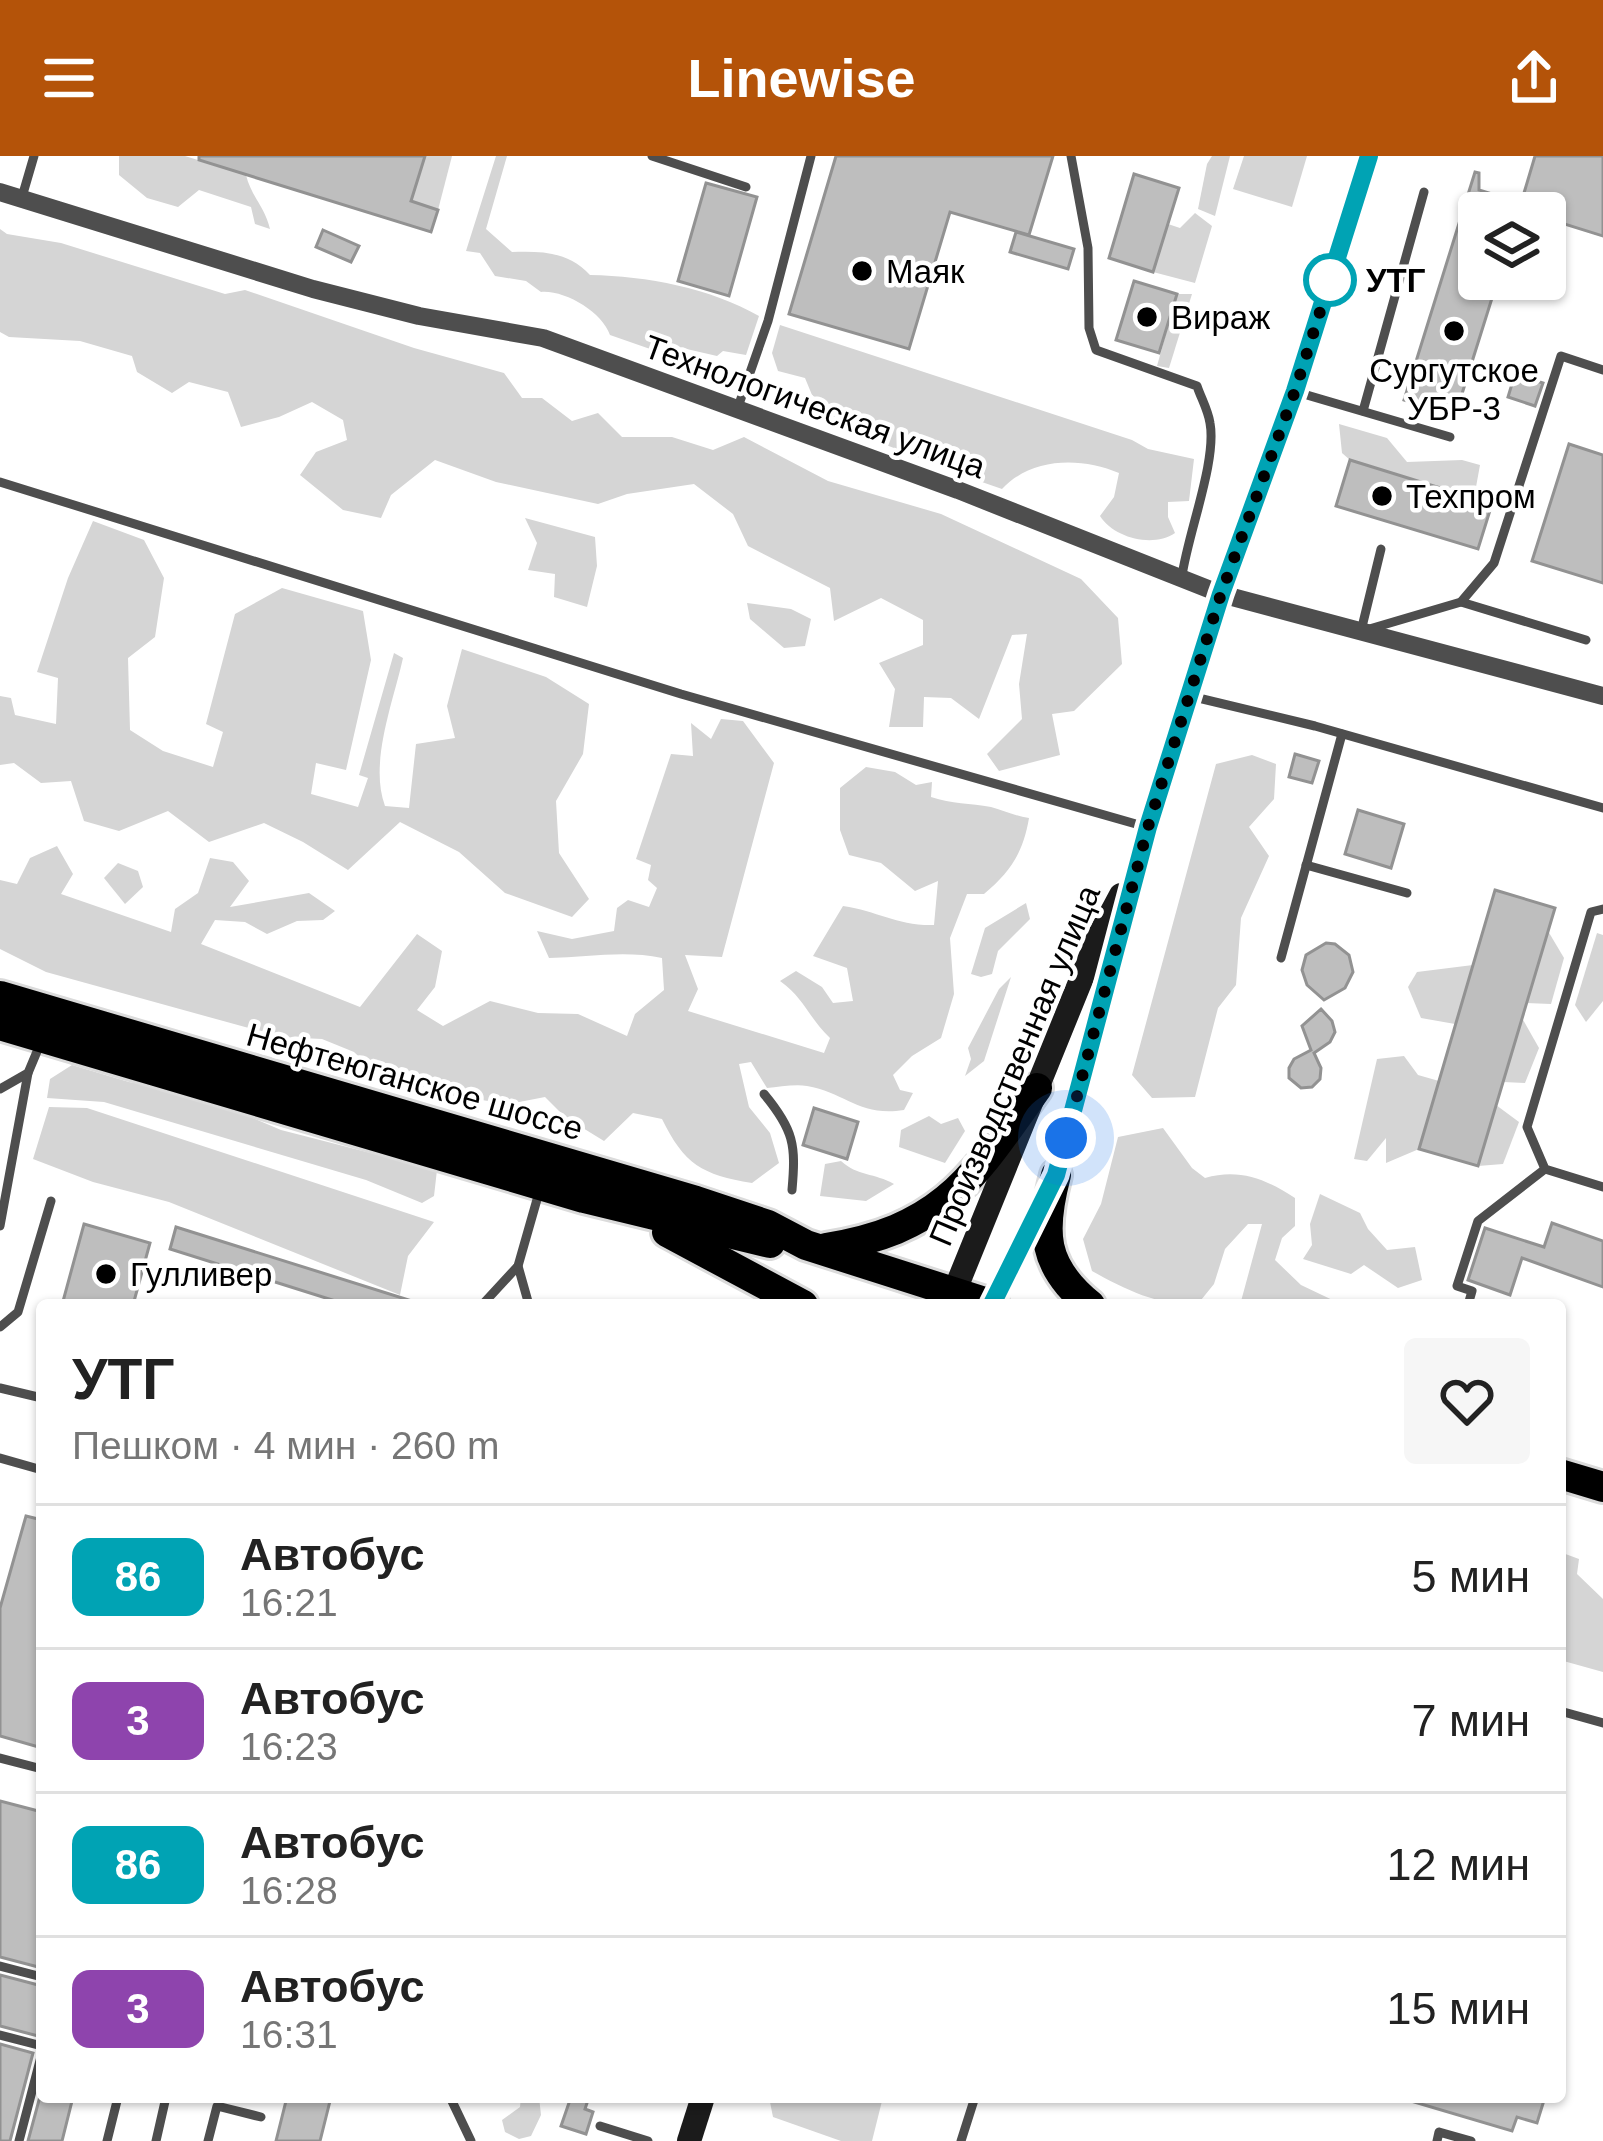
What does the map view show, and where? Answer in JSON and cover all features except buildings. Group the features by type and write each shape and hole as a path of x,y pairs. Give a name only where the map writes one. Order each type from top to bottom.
{"main road":[{"name":"Производственная улица","path":"995,1299 1056,1175 1148,827 1369,156"},
{"name":"Производственная улица","path":"952,1298 1097,938 1137,866"},
{"name":"Нефтеюганское шоссе","path":"0,997 695,1201 952,1298"},
{"name":"Нефтеюганское шоссе","path":"0,1024 584,1198 762,1242 813,1247"},
{"path":"813,1247 855,1244 936,1210 972,1179 1037,1088"},
{"path":"1056,1175 1046,1211 1053,1265 1065,1285 1082,1299"},
{"path":"584,1198 684,1240 792,1299"},
{"path":"1566,1476 1603,1487"},
{"path":"689,2141 701,2103"}],"street":[{"name":"Технологическая улица","path":"0,192 334,294 419,316 543,338 737,407 1221,594 1603,696"}],"lane":[{"path":"22,199 34,156"},
{"path":"652,156 746,187"},
{"path":"737,407 769,321 811,156"},
{"path":"1071,156 1088,248 1089,328 1096,350 1197,386 1211,425 1208,463 1182,576"},
{"path":"1364,411 1424,192"},
{"path":"1361,632 1461,602 1494,563 1561,356 1603,370"},
{"path":"1295,391 1450,437"},
{"path":"0,482 681,694 1148,827"},
{"path":"1361,632 1381,549"},
{"path":"1461,602 1586,640"},
{"path":"1190,696 1603,808"},
{"path":"1282,958 1342,734"},
{"path":"1306,865 1407,892"},
{"path":"1603,909 1591,912 1527,1127 1545,1168 1603,1187"},
{"path":"0,1226 28,1073 43,1037"},
{"path":"0,1089 28,1073"},
{"path":"764,1094 785,1119 797,1154 792,1190"},
{"path":"1470,1299 1472,1291 1457,1286 1478,1221 1545,1168"},
{"path":"488,1299 518,1266 541,1184"},
{"path":"0,1327 18,1312 51,1201"},
{"path":"518,1266 527,1299"},
{"path":"0,1388 36,1397"},
{"path":"0,1458 36,1469"},
{"path":"1566,1713 1603,1724"},
{"path":"0,1758 36,1767"},
{"path":"0,1966 36,1975"},
{"path":"0,2035 36,2047"},
{"path":"19,2141 36,2073"},
{"path":"107,2141 116,2103"},
{"path":"156,2141 165,2103"},
{"path":"453,2103 471,2141"},
{"path":"961,2141 973,2103"},
{"path":"208,2141 217,2106 261,2116"},
{"path":"600,2126 648,2141"},
{"path":"1437,2141 1439,2132 1472,2141"}],"shaded area":[{"path":"119,156 185,156 246,175 270,229 255,224 251,207 199,190 178,207 147,198 119,175"},
{"path":"425,156 452,156 438,210 411,201"},
{"path":"496,156 507,156 486,229 512,252 555,254 590,275 678,285 740,306 759,316 746,355 723,351 717,356 665,344 653,350 610,335 599,318 571,299 541,292 526,281 495,276 480,253 466,251"},
{"path":"1212,156 1230,156 1215,216 1198,209"},
{"path":"1244,156 1307,156 1292,207 1233,189"},
{"path":"1195,213 1212,226 1195,283 1153,272 1168,224 1180,228"},
{"path":"0,229 225,294 245,290 414,348 504,373 522,398 542,398 572,421 598,413 622,437 672,437 713,450 744,437 828,481 941,514 1081,579 1118,618 1122,664 1074,711 1052,714 1060,755 999,771 987,754 1022,719 1019,684 1027,634 1012,635 979,719 951,698 924,697 923,727 889,727 895,689 879,663 923,645 923,620 881,598 834,621 830,588 748,546 733,514 694,484 627,494 598,504 496,482 435,460 391,495 381,518 343,510 300,475 316,452 347,440 343,420 312,402 241,427 228,392 189,382 172,393 137,372 132,356 80,341 9,337 0,332"},
{"path":"1177,294 1192,294 1169,368 1157,366"},
{"path":"780,325 1148,449 1194,459 1189,501 1168,502 1175,533 1145,540 1106,524 1100,516 1114,497 1119,473 1104,468 1073,463 1042,466 1002,489 979,481 973,463 964,475 829,423 827,406 812,395 805,378 778,371 772,353"},
{"path":"1339,424 1387,438 1407,462 1462,460 1480,465 1474,498 1350,460 1342,453"},
{"path":"525,518 595,537 597,566 587,607 554,597 555,574 528,570 537,543"},
{"path":"93,521 144,540 164,578 155,637 128,658 130,730 163,751 213,767 223,732 206,724 235,614 282,588 363,611 371,660 346,770 316,763 311,794 358,807 368,778 359,775 394,653 403,658 381,752 385,806 409,808 416,744 455,738 447,706 462,649 546,677 589,704 583,754 556,801 559,853 589,899 572,917 505,893 459,852 400,822 348,870 264,823 209,842 168,811 119,831 84,821 71,781 41,783 14,763 0,765 0,696 11,698 15,715 56,724 58,678 37,672 68,578"},
{"path":"747,603 791,609 811,619 805,646 784,648 750,619"},
{"path":"721,719 743,721 774,763 722,957 685,955 698,989 688,1011 824,1053 830,1038 780,981 796,971 822,987 833,1003 853,1001 847,968 813,956 843,906 934,925 938,881 915,891 881,863 849,855 840,830 840,788 866,767 895,772 916,785 932,782 931,797 1029,818 1009,869 984,894 967,894 950,938 954,994 941,1038 893,1075 900,1090 913,1093 904,1110 876,1110 807,1086 767,1088 751,1062 739,1064 749,1107 770,1133 779,1163 752,1183 696,1165 678,1147 662,1119 633,1113 604,1141 565,1117 545,1097 509,1104 454,1096 376,1073 354,1052 322,1039 281,1037 46,972 0,949 0,880 17,884 30,858 57,846 73,874 61,894 171,932 175,909 198,893 210,858 233,862 249,881 230,907 309,893 335,911 323,920 297,921 267,934 245,922 215,920 201,944 360,1007 417,934 442,951 435,987 417,1010 443,1026 490,1001 538,1013 578,1014 627,1036 635,1014 664,990 662,958 620,954 549,958 537,931 572,939 614,931 617,908 628,900 649,907 657,888 648,880 651,865 636,859 671,754 693,756 691,723 711,739"},
{"path":"1252,755 1276,764 1274,799 1249,827 1269,856 1241,918 1236,985 1218,1008 1195,1097 1152,1098 1132,1075 1216,764"},
{"path":"118,863 138,871 143,887 125,904 104,878"},
{"path":"1026,903 1030,919 998,951 992,974 971,974 985,928"},
{"path":"1548,931 1564,958 1551,1004 1526,1003"},
{"path":"1597,933 1603,935 1603,1001 1586,1022 1575,1005"},
{"path":"1473,965 1455,1024 1421,1018 1408,987 1417,972"},
{"path":"1011,977 984,1061 965,1076 971,1059 968,1048 999,989"},
{"path":"1522,1018 1539,1048 1525,1083 1503,1082"},
{"path":"1404,1056 1418,1075 1439,1081 1419,1149 1386,1163 1386,1138 1367,1161 1354,1159 1377,1059"},
{"path":"72,1065 198,1095 281,1130 437,1170 434,1196 422,1203 366,1180 104,1102 47,1098 50,1079"},
{"path":"1496,1105 1519,1122 1503,1164 1478,1166"},
{"path":"49,1107 87,1108 434,1222 408,1256 400,1295 169,1202 93,1182 33,1159"},
{"path":"929,1116 941,1124 958,1118 965,1131 945,1163 899,1147 901,1130"},
{"path":"1163,1128 1205,1178 1252,1177 1295,1198 1295,1226 1282,1238 1275,1260 1301,1285 1330,1299 1242,1299 1262,1224 1248,1224 1225,1249 1214,1284 1202,1299 1157,1299 1092,1271 1083,1239 1101,1204 1118,1137"},
{"path":"841,1161 894,1184 866,1201 820,1196 825,1164"},
{"path":"1320,1194 1360,1213 1387,1250 1415,1247 1422,1280 1398,1288 1364,1265 1351,1274 1303,1259 1312,1245 1310,1224"},
{"path":"1566,1554 1579,1559 1577,1574 1603,1599 1603,1672 1566,1662"},
{"path":"520,2103 540,2103 541,2115 531,2136 519,2139 505,2132 502,2120"},
{"path":"770,2103 882,2103 872,2141 841,2141 773,2117"}],"bus line":[{"name":"86","path":"995,1299 1056,1175 1148,827 1369,156"}],"place":[{"name":"Маяк","path":"862,271"},
{"name":"УТГ","path":"1330,280"},
{"name":"Вираж","path":"1147,317"},
{"name":"Сургутское УБР-3","path":"1454,331"},
{"name":"Техпром","path":"1382,496"},
{"name":"Гулливер","path":"106,1274"}],"route":[{"path":"1066,1138 1148,827 1221,594 1330,280"}]}
